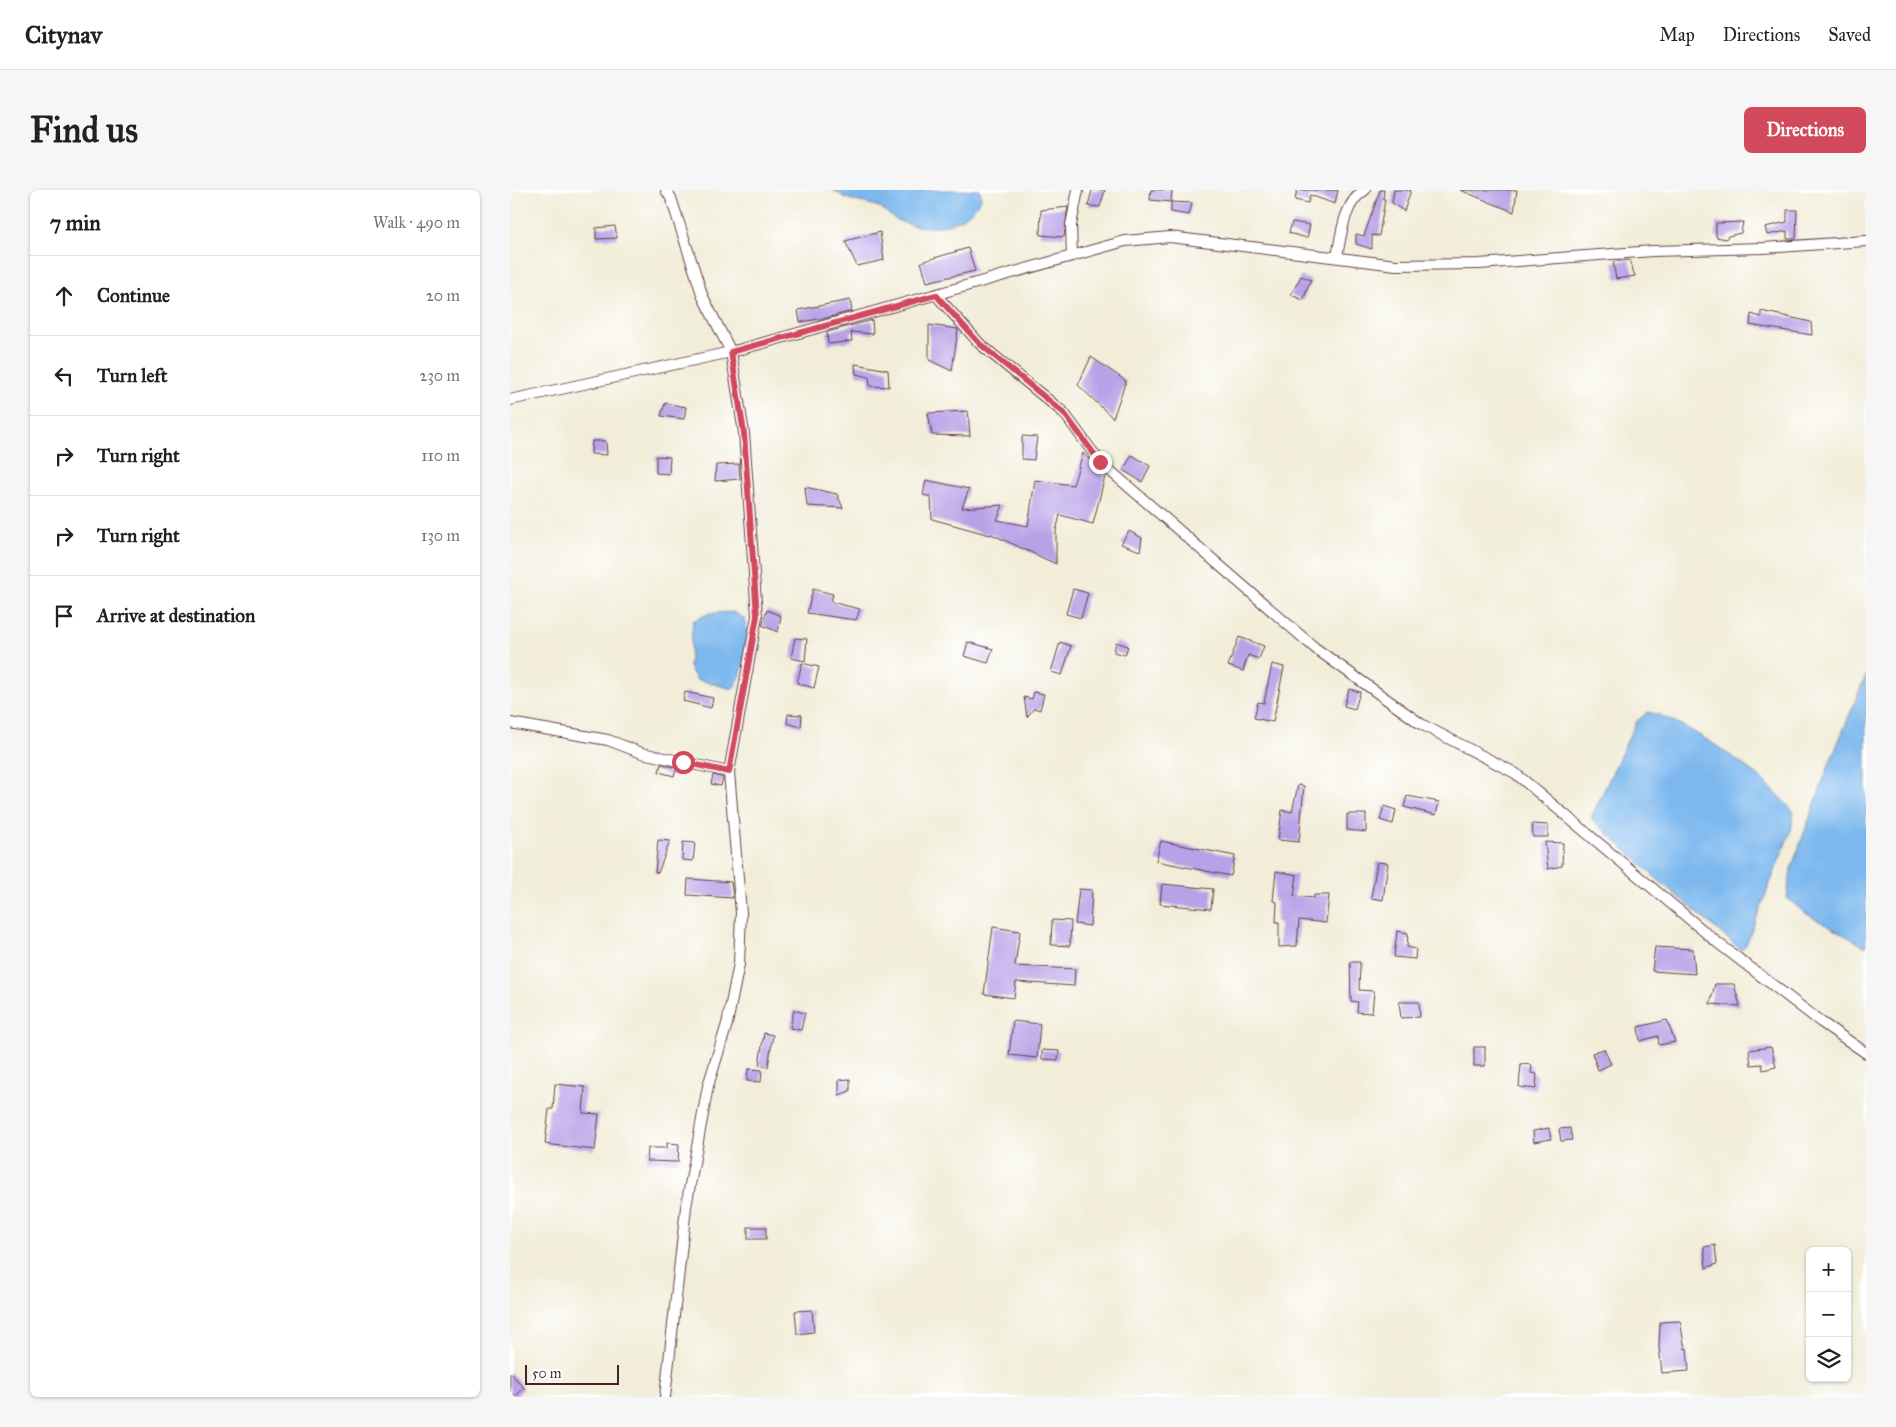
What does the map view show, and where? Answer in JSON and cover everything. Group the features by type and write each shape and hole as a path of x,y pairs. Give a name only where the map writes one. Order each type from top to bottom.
{"street":[{"path":"665,1397 686,1207 708,1086 727,1024 739,964 741,913 729,772 757,616 744,433 731,352 703,296 671,198 666,190"},
{"path":"1072,256 1071,225 1078,190"},
{"path":"1337,257 1344,224 1355,199 1365,190"},
{"path":"510,400 731,352 1125,241 1170,237 1396,265 1479,264 1653,251 1763,248 1866,241"},
{"path":"936,295 980,344 1064,413 1100,462 1315,648 1420,724 1515,773 1718,943 1821,1022 1866,1053"},
{"path":"510,723 608,740 642,753 729,772"}],"water":[{"path":"833,190 980,190 981,199 966,216 956,221 945,225 922,227 899,221 879,207 850,199"},
{"path":"733,612 745,619 746,635 743,667 732,689 696,679 689,667 693,621 710,613"},
{"path":"1866,675 1866,947 1805,913 1787,898 1791,869 1830,762"},
{"path":"1648,712 1675,722 1735,758 1758,776 1794,812 1791,830 1746,945 1741,950 1657,879 1591,818 1636,722"}],"building":[{"path":"1092,190 1105,190 1100,207 1088,206"},
{"path":"1151,190 1172,190 1171,202 1150,200"},
{"path":"1297,190 1338,190 1335,204 1310,195 1308,203 1295,200"},
{"path":"1380,190 1384,190 1383,199 1385,199 1379,236 1372,235 1372,249 1356,244 1356,234 1364,236"},
{"path":"1394,190 1411,190 1404,211 1392,203"},
{"path":"1460,190 1517,190 1514,212"},
{"path":"1171,202 1192,203 1189,215 1171,212"},
{"path":"1068,207 1064,237 1040,235 1041,210"},
{"path":"1787,210 1797,210 1796,239 1787,239 1787,231 1767,235 1765,227 1787,222"},
{"path":"1292,222 1310,225 1307,238 1289,233"},
{"path":"1743,222 1741,233 1728,236 1726,239 1716,237 1716,223"},
{"path":"615,226 617,238 596,239 596,228"},
{"path":"880,232 884,260 857,266 845,241"},
{"path":"968,248 975,271 927,282 921,262"},
{"path":"1629,260 1635,276 1616,279 1613,262"},
{"path":"1301,276 1311,280 1303,300 1291,295"},
{"path":"850,300 852,311 800,322 798,310"},
{"path":"1761,311 1811,322 1812,335 1750,325 1751,314 1761,317"},
{"path":"872,320 873,334 851,332 852,341 828,344 827,332"},
{"path":"929,325 958,329 952,371 929,360"},
{"path":"1091,357 1126,381 1113,418 1078,385"},
{"path":"855,364 888,370 889,387 870,386 869,377 856,374"},
{"path":"665,403 686,407 684,419 661,416"},
{"path":"968,411 970,436 932,435 928,413"},
{"path":"1022,436 1037,437 1034,460 1022,459"},
{"path":"592,441 606,441 607,455 591,454"},
{"path":"1083,453 1105,476 1093,524 1060,515 1056,531 1056,564 991,534 932,519 931,497 923,495 926,480 969,489 962,508 1003,505 997,520 1028,526 1035,480 1073,485"},
{"path":"1132,455 1150,466 1142,482 1123,470"},
{"path":"656,456 670,457 669,474 656,473"},
{"path":"739,464 740,479 715,481 716,465"},
{"path":"805,487 837,494 843,508 807,506"},
{"path":"1129,531 1142,538 1140,551 1121,544"},
{"path":"813,589 833,594 831,602 860,609 856,620 807,613"},
{"path":"1073,589 1088,593 1081,618 1066,614"},
{"path":"767,610 781,616 778,632 762,625"},
{"path":"1239,637 1264,646 1259,659 1248,655 1243,671 1228,666"},
{"path":"795,638 807,639 805,661 791,658"},
{"path":"968,642 993,649 988,663 964,656"},
{"path":"1060,642 1071,646 1062,675 1051,672"},
{"path":"1116,642 1128,646 1125,655 1114,652"},
{"path":"802,663 819,667 814,688 797,683"},
{"path":"1272,664 1284,667 1273,722 1254,718 1258,702 1264,703"},
{"path":"1349,689 1360,692 1355,709 1344,706"},
{"path":"685,692 713,698 711,708 683,701"},
{"path":"1034,692 1044,694 1040,710 1034,708 1027,717 1024,697 1032,699"},
{"path":"788,714 802,715 801,727 787,723"},
{"path":"661,764 677,768 674,776 659,772"},
{"path":"713,775 723,778 721,786 711,784"},
{"path":"1298,785 1304,786 1299,842 1278,840 1282,810 1292,812"},
{"path":"1407,796 1439,802 1436,815 1404,807"},
{"path":"1384,806 1396,810 1393,824 1380,820"},
{"path":"1347,814 1366,814 1366,832 1347,830"},
{"path":"1532,824 1548,825 1548,837 1533,837"},
{"path":"658,840 670,841 658,873 655,872"},
{"path":"1161,841 1235,856 1231,876 1156,861"},
{"path":"683,842 695,843 693,861 682,860"},
{"path":"1545,842 1563,843 1562,866 1548,869"},
{"path":"1377,862 1388,863 1383,900 1371,898"},
{"path":"1276,871 1297,875 1294,896 1314,898 1314,895 1329,895 1326,923 1299,920 1297,946 1279,947 1279,922 1276,922 1277,902 1273,901"},
{"path":"688,879 731,882 733,898 687,895"},
{"path":"1162,884 1213,889 1211,909 1160,904"},
{"path":"1079,889 1092,890 1090,926 1075,924"},
{"path":"1052,920 1071,921 1070,946 1051,945"},
{"path":"993,927 1020,931 1015,966 1075,969 1074,986 1016,982 1014,998 984,994"},
{"path":"1397,931 1408,933 1407,947 1416,949 1415,959 1394,957"},
{"path":"1655,947 1693,949 1695,974 1652,971"},
{"path":"1350,962 1360,962 1359,990 1374,991 1372,1013 1357,1012 1358,1002 1351,1001"},
{"path":"1715,984 1734,984 1740,1006 1710,1004"},
{"path":"1399,1002 1419,1002 1420,1017 1401,1018"},
{"path":"794,1010 805,1013 801,1030 790,1028"},
{"path":"1667,1020 1675,1042 1659,1045 1658,1036 1640,1041 1638,1027"},
{"path":"1013,1021 1040,1024 1037,1058 1009,1055"},
{"path":"764,1033 773,1035 768,1067 759,1065"},
{"path":"1474,1047 1485,1047 1485,1066 1474,1066"},
{"path":"1771,1047 1776,1067 1763,1070 1762,1064 1751,1065 1749,1050"},
{"path":"1604,1049 1611,1064 1598,1070 1592,1053"},
{"path":"1042,1050 1059,1051 1058,1060 1042,1059"},
{"path":"1521,1064 1532,1065 1531,1073 1537,1074 1536,1089 1519,1087"},
{"path":"748,1069 762,1070 761,1082 747,1081"},
{"path":"850,1079 850,1091 839,1095 839,1080"},
{"path":"555,1084 585,1087 583,1113 599,1114 595,1150 545,1144 549,1109 553,1109"},
{"path":"1549,1128 1551,1139 1534,1142 1533,1131"},
{"path":"1570,1128 1572,1140 1561,1141 1559,1129"},
{"path":"667,1143 679,1144 678,1162 647,1161 648,1148 667,1148"},
{"path":"748,1227 766,1227 766,1239 748,1239"},
{"path":"1715,1245 1717,1264 1706,1268 1704,1247"},
{"path":"812,1310 814,1332 797,1334 795,1311"},
{"path":"1680,1321 1685,1349 1687,1348 1689,1371 1662,1373 1659,1347 1660,1322"},
{"path":"510,1372 524,1388 515,1397 510,1397"}],"route":[{"path":"683,762 729,772 757,616 744,433 731,352 936,295 980,344 1064,413 1100,462"}]}
